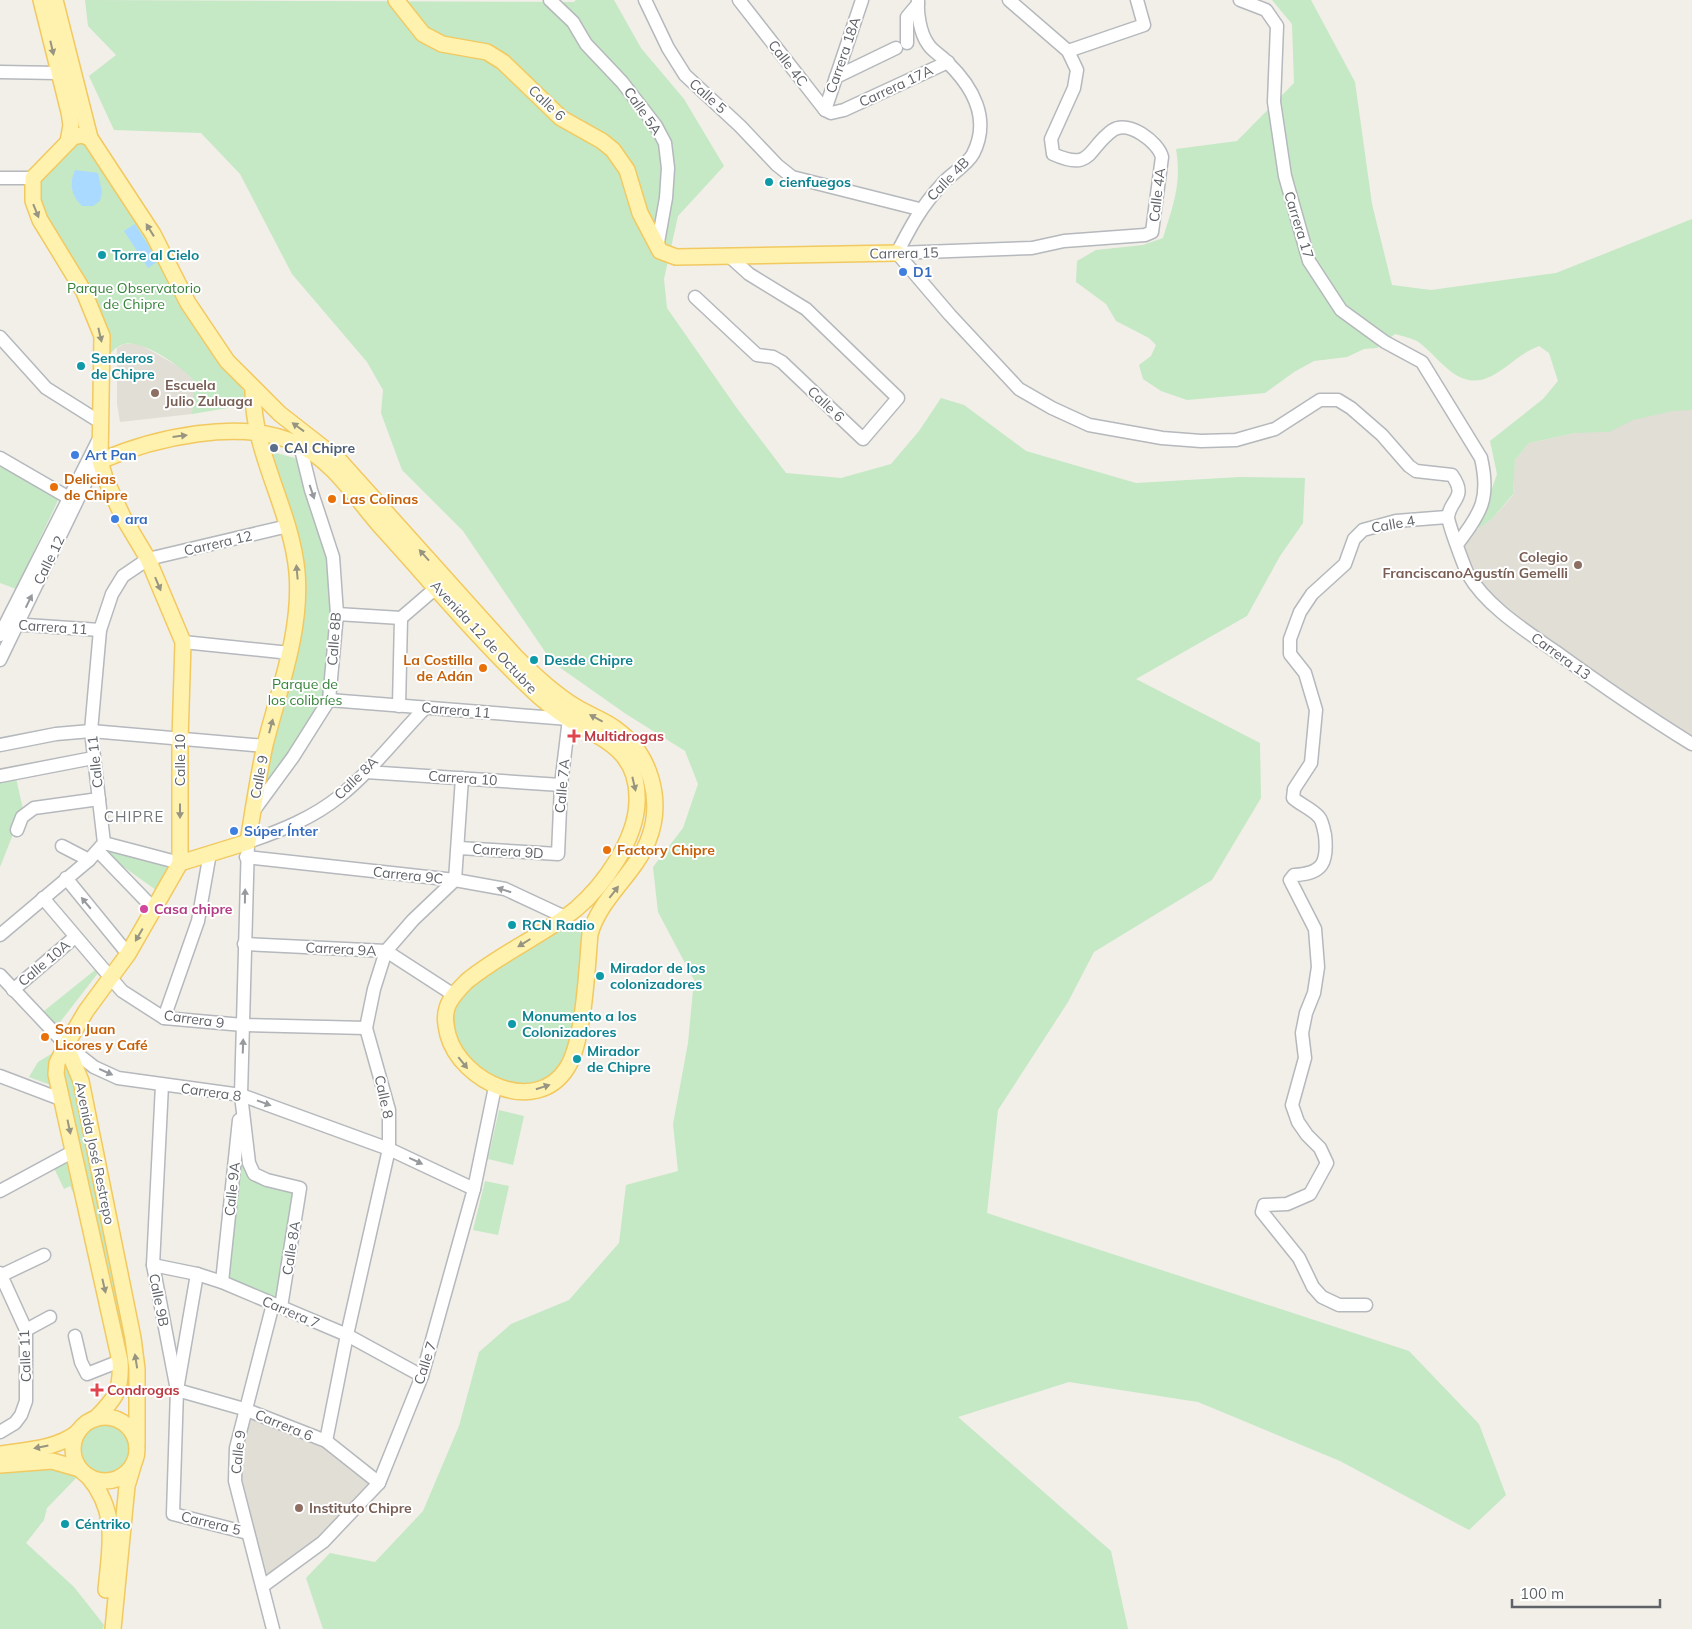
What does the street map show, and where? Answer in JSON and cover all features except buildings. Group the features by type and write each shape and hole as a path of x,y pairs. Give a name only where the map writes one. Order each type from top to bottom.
{"main road":[{"path":"41,0 69,112 71,126 68,142"},
{"name":"Avenida 12 de Octubre","path":"56,0 90,138 153,234 188,303 227,361 280,414 339,460 515,656 573,713 611,742 629,765 636,788 637,802 633,825 622,851 608,872 578,907 476,973 454,995 447,1007 445,1017 450,1042 469,1070 495,1087 513,1090 537,1089 550,1085 560,1078 567,1069 574,1054 578,1036 590,934 595,917 626,876 647,843 652,827 654,799 652,777 646,764 631,742 616,729 573,713 532,691 325,461 300,445 257,431 177,436 133,447 100,461"},
{"name":"Calle 6","path":"396,0 423,34 442,44 487,52 503,62 561,118 613,150 627,170 640,213 657,248"},
{"path":"90,138 76,135 33,178 33,201 40,220 84,292 102,336 100,461"},
{"name":"Carrera 15","path":"657,248 676,256 897,253"},
{"name":"Calle 9","path":"247,850 265,746 290,653 298,596 294,545 257,431 253,389"},
{"path":"100,430 133,447"},
{"name":"Calle 10","path":"66,1045 86,1012 128,954 180,862 180,740 183,642 148,560 123,517 100,461"},
{"name":"Carrera 9C","path":"180,862 210,853 247,850"},
{"name":"Avenida José Restrepo","path":"66,1045 57,1063 56,1074 120,1361 120,1387 116,1396 94,1419"},
{"name":"Avenida José Restrepo","path":"66,1045 81,1081 133,1338 138,1369 137,1444"},
{"path":"0,1454 56,1444 70,1438 85,1424 94,1419 104,1418 121,1422 129,1428 137,1444 127,1486 113,1629"},
{"path":"78,1432 73,1451 84,1473 103,1498 111,1523 103,1629"},
{"path":"0,1465 52,1461 105,1481 114,1480 129,1470 134,1462"}],"street":[{"name":"Calle 5A","path":"550,0 573,22 586,44 622,82 656,126 665,143 668,168 666,198 657,248"},
{"name":"Calle 5","path":"644,0 664,40 685,75 740,126 777,165 792,177 919,209"},
{"name":"Calle 4C","path":"739,0 825,110"},
{"name":"Carrera 18A","path":"825,110 862,0"},
{"path":"1009,0 1068,51 1144,25 1137,0"},
{"name":"Carrera 17","path":"1240,0 1266,10 1277,26 1274,102 1285,176 1309,261 1341,310 1385,342 1422,362 1481,458 1485,474 1483,506 1475,522 1458,543"},
{"path":"836,77 901,45 907,17 918,2"},
{"name":"Calle 4B","path":"897,253 919,209 944,181 973,154 980,126 978,105 969,87 948,62 928,45 920,24 918,2"},
{"name":"Calle 4A","path":"1068,51 1077,70 1077,79 1051,139 1053,154 1066,160 1081,160 1089,155 1114,130 1122,128 1151,139 1159,147 1162,156 1152,232"},
{"name":"Carrera 17A","path":"825,110 836,114 948,62"},
{"path":"0,72 58,73"},
{"path":"0,178 33,178"},
{"name":"Carrera 15","path":"897,253 1032,248 1064,241 1145,235 1152,232"},
{"path":"897,253 950,315 1019,389 1052,408 1089,425 1162,438 1201,441 1236,440 1258,435 1275,429 1320,400 1338,400 1351,408 1382,434 1409,466 1416,471 1452,475 1458,484 1458,499 1447,518"},
{"name":"Calle 6","path":"696,297 758,355 773,357 782,362 864,439 898,398 806,309 749,274 728,255"},
{"path":"0,337 46,388 100,430"},
{"name":"Calle 12","path":"0,660 8,628 73,500 100,430"},
{"name":"Calle 8B","path":"252,814 293,757 329,700 337,614 334,557 311,490 300,445"},
{"path":"0,458 73,500"},
{"name":"Calle 12","path":"73,500 100,461"},
{"name":"Carrera 13","path":"1447,518 1458,543 1468,574 1506,616 1599,683 1692,744"},
{"name":"Calle 4","path":"1366,1305 1339,1305 1322,1297 1313,1287 1299,1258 1262,1212 1264,1205 1287,1204 1310,1194 1327,1163 1320,1148 1307,1135 1298,1122 1292,1105 1305,1058 1302,1033 1306,1013 1314,993 1318,967 1315,929 1290,880 1294,875 1309,875 1319,870 1327,856 1320,817 1293,798 1294,789 1311,762 1316,710 1305,673 1290,654 1290,639 1300,612 1312,594 1345,564 1354,539 1363,530 1396,520 1447,518"},
{"name":"Carrera 12","path":"148,560 288,526"},
{"name":"Calle 11","path":"97,851 99,799 91,731 100,630 112,594 123,576 148,560"},
{"path":"337,614 401,618 437,587"},
{"path":"399,706 401,618"},
{"name":"Carrera 11","path":"8,628 100,630"},
{"path":"183,642 290,653"},
{"name":"Carrera 11","path":"329,700 425,708 573,713"},
{"name":"Calle 8A","path":"247,850 288,829 339,797 366,772 425,708"},
{"name":"Calle 7A","path":"558,854 561,785 573,713"},
{"path":"0,745 91,731 265,746"},
{"path":"0,776 93,758"},
{"name":"Carrera 10","path":"366,772 561,785"},
{"path":"366,1028 386,951 413,920 455,880 459,848 462,778"},
{"path":"17,830 22,817 34,808 99,799"},
{"path":"62,846 180,862"},
{"name":"Carrera 9D","path":"459,848 558,854"},
{"name":"Carrera 9C","path":"247,850 505,889 565,917"},
{"name":"Calle 9","path":"247,850 241,1095 250,1163 254,1174 267,1180 300,1188"},
{"path":"0,935 97,851"},
{"path":"97,851 154,909"},
{"path":"164,1018 198,921 210,853"},
{"path":"66,878 128,954"},
{"name":"Carrera 9","path":"43,898 110,979 141,1005 164,1018 243,1025 366,1028"},
{"name":"Calle 10A","path":"12,990 75,937"},
{"name":"Carrera 9A","path":"244,944 386,951 454,995"},
{"name":"Carrera 8","path":"0,974 12,990 66,1045 94,1067 118,1078 241,1095 390,1149 474,1189"},
{"name":"Calle 8","path":"326,1441 347,1335 390,1149 389,1110 366,1028"},
{"path":"0,1076 63,1100"},
{"name":"Calle 9B","path":"162,1085 153,1265 177,1390 173,1514"},
{"name":"Calle 7","path":"263,1586 323,1542 379,1483 422,1376 474,1189 495,1087"},
{"name":"Calle 9A","path":"222,1282 241,1095"},
{"path":"0,1191 74,1151"},
{"name":"Calle 8A","path":"277,1306 300,1188"},
{"path":"0,1275 44,1255"},
{"name":"Carrera 7","path":"153,1265 197,1274 222,1282 347,1335 422,1376"},
{"path":"177,1390 197,1274"},
{"name":"Calle 11","path":"0,1275 26,1330 26,1401 21,1415 15,1424 0,1432"},
{"name":"Calle 9","path":"273,1629 235,1481 236,1448 244,1409 277,1306"},
{"path":"26,1330 50,1317"},
{"path":"75,1336 81,1362 87,1374 120,1361"},
{"name":"Carrera 6","path":"177,1390 244,1409 326,1441 379,1483"},
{"name":"Carrera 5","path":"173,1514 248,1533"}],"shaded area":[{"name":"Escuela Julio Zuluaga","path":"124,344 139,344 183,369 194,381 192,414 120,422 117,404 117,348"},
{"name":"Colegio FranciscanoAgustín Gemelli","path":"1692,399 1692,737 1506,616 1486,596 1458,543 1492,519 1513,495 1515,460 1529,443 1575,433"},
{"name":"Instituto Chipre","path":"245,1415 326,1441 379,1483 323,1542 263,1586 235,1481"}],"green space":[{"path":"85,0 574,2 576,0 614,0 641,48 684,99 724,166 678,216 664,279 667,308 736,407 786,473 841,478 891,464 919,431 941,398 964,405 1026,451 1136,483 1240,477 1305,478 1303,523 1280,556 1247,616 1136,679 1260,743 1261,798 1212,880 1094,952 1068,1002 998,1110 987,1213 1409,1351 1479,1424 1506,1495 1469,1530 1340,1461 1198,1402 1069,1382 958,1417 1111,1551 1128,1629 323,1629 306,1578 330,1553 375,1562 423,1511 459,1426 479,1352 511,1324 569,1300 619,1243 626,1185 678,1171 673,1124 688,1043 694,980 658,912 653,867 683,828 698,784 685,751 626,714 552,662 463,531 402,470 381,413 383,390 367,362 292,274 240,174 201,133 114,130 89,76 116,55 88,26"},
{"path":"1272,0 1311,0 1355,82 1372,204 1392,285 1431,290 1556,273 1692,219 1692,410 1673,411 1633,420 1609,432 1575,433 1529,443 1515,460 1513,494 1492,519 1478,529 1497,474 1490,441 1543,399 1558,381 1549,353 1539,346 1531,349 1494,375 1476,380 1457,376 1417,341 1395,334 1377,348 1364,349 1347,357 1314,361 1294,372 1265,393 1187,400 1161,391 1143,379 1139,365 1151,356 1156,345 1149,338 1116,321 1106,304 1076,282 1077,261 1096,250 1143,245 1163,238 1176,194 1178,162 1176,149 1237,141 1294,83 1292,24"},
{"name":"Parque Observatorio de Chipre","path":"90,138 246,395 234,407 192,414 194,381 172,362 142,346 132,344 121,345 103,360 75,261 65,260 40,220 33,178 64,147"},
{"name":"Parque de los colibríes","path":"269,451 302,460 333,557 329,700 252,814 299,596"},
{"path":"4,462 61,494 16,589 0,583 0,468"},
{"path":"15,774 23,809 0,867 0,778"},
{"path":"97,848 180,863 163,895"},
{"name":"Monumento a los Colonizadores","path":"565,917 590,934 584,987 560,1078 513,1090 458,1057 447,1007 454,995"},
{"path":"95,970 98,973 57,1026 44,1011"},
{"path":"66,1045 127,1339 131,1399 124,1396 124,1376 56,1087 29,1077 38,1062"},
{"path":"241,1095 252,1175 295,1194 285,1309 222,1282"},
{"path":"499,1110 524,1116 513,1165 488,1159"},
{"path":"70,1157 78,1203 70,1186 64,1189 53,1166"},
{"path":"485,1181 509,1186 498,1235 473,1230"},
{"path":"100,1425 110,1425 122,1432 129,1444 129,1454 122,1466 110,1473 100,1473 92,1469 85,1462 81,1454 81,1444 85,1436 92,1429"},
{"path":"46,1464 79,1475 47,1508 44,1520 26,1543 74,1587 104,1625 103,1629 0,1629 0,1471"}],"water":[{"path":"75,170 98,173 102,192 100,201 93,206 82,206 73,194 72,180"},
{"path":"135,224 158,261 148,268 124,231"}],"place":[{"name":"cienfuegos","path":"769,182"},
{"name":"Torre al Cielo","path":"102,255"},
{"name":"D1","path":"903,272"},
{"name":"Senderos de Chipre","path":"81,366"},
{"name":"Escuela Julio Zuluaga","path":"155,393"},
{"name":"CAI Chipre","path":"274,448"},
{"name":"Art Pan","path":"75,455"},
{"name":"Delicias de Chipre","path":"54,487"},
{"name":"Las Colinas","path":"332,499"},
{"name":"ara","path":"115,519"},
{"name":"Colegio FranciscanoAgustín Gemelli","path":"1578,565"},
{"name":"Desde Chipre","path":"534,660"},
{"name":"La Costilla de Adán","path":"483,668"},
{"name":"Multidrogas","path":"574,736"},
{"name":"Súper Ínter","path":"234,831"},
{"name":"Factory Chipre","path":"607,850"},
{"name":"Casa chipre","path":"144,909"},
{"name":"RCN Radio","path":"512,925"},
{"name":"Mirador de los colonizadores","path":"600,976"},
{"name":"Monumento a los Colonizadores","path":"512,1024"},
{"name":"San Juan Licores y Café","path":"45,1037"},
{"name":"Mirador de Chipre","path":"577,1059"},
{"name":"Condrogas","path":"97,1390"},
{"name":"Instituto Chipre","path":"299,1508"},
{"name":"Céntriko","path":"65,1524"}],"district":[{"name":"CHIPRE","path":"134,816"}]}
